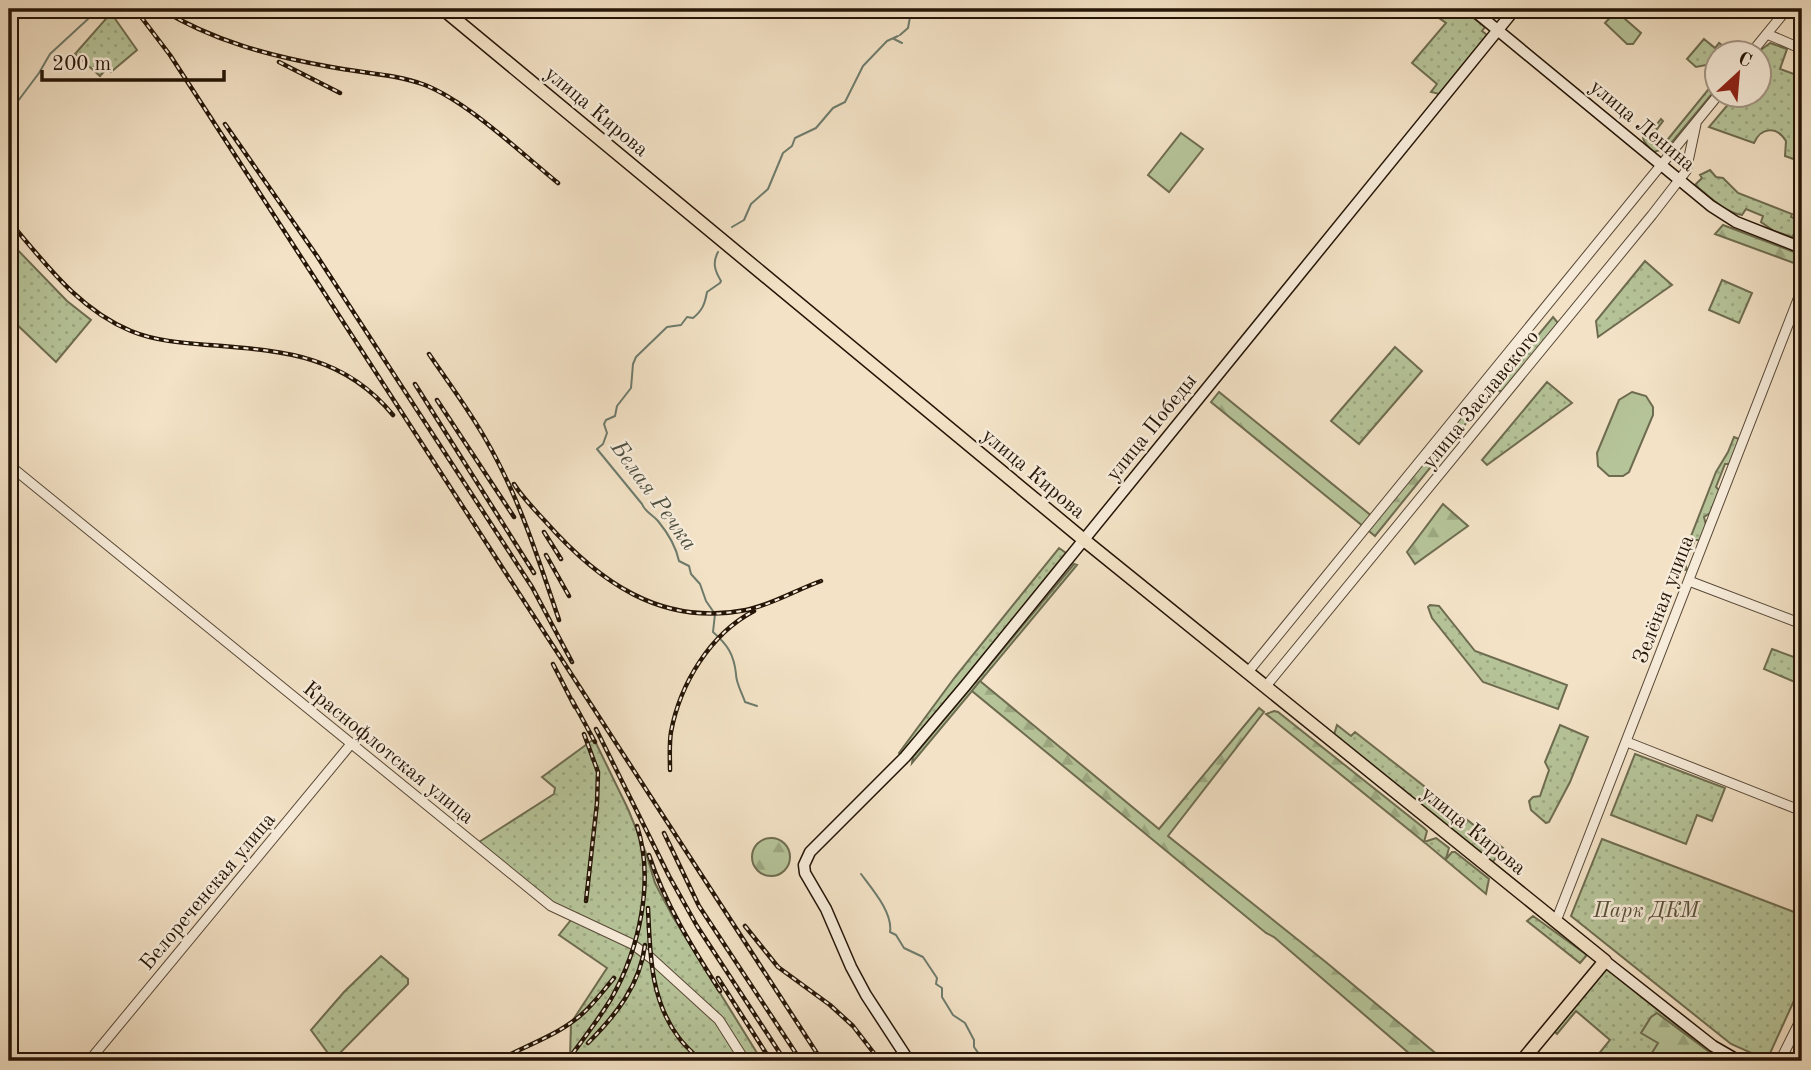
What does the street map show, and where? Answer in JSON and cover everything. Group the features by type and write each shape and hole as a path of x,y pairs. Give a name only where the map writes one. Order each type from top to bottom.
{"main road":[{"name":"улица Кирова","path":"443,9 1084,540 1605,961"},
{"name":"улица Ленина","path":"1472,9 1711,206 1736,222 1802,248"},
{"name":"улица Победы","path":"909,1061 866,995 826,909 805,873 810,852 905,757 1515,9"},
{"path":"1522,1061 1605,961 1713,1046 1740,1061"}],"street":[{"path":"1764,38 1787,9"},
{"path":"1767,34 1802,49"},
{"name":"улица Заславского","path":"1248,672 1708,108"},
{"name":"улица Заславского","path":"1266,686 1625,250 1686,171 1697,122"},
{"name":"Зелёная улица","path":"1556,921 1802,289"},
{"name":"Краснофлотская улица","path":"9,465 551,906 632,944 650,958 719,1020 745,1061"},
{"path":"1689,581 1802,624"},
{"path":"1627,742 1802,811"},
{"name":"Белореченская улица","path":"89,1061 351,744"},
{"path":"1780,1061 1802,1017"},
{"path":"1788,1049 1788,1061"}],"green space":[{"path":"1438,9 1462,9 1485,27 1482,31 1487,35 1439,94 1431,92 1437,84 1412,63 1446,23 1439,18 1442,14"},
{"path":"1616,11 1641,33 1633,44 1627,44 1605,23"},
{"path":"111,13 137,50 111,72 108,67 100,76 75,54"},
{"path":"1702,41 1702,66 1696,67 1687,59"},
{"path":"1772,44 1787,49 1780,69 1802,77 1802,162 1785,156 1786,141 1774,131 1765,131 1754,143 1709,127 1725,108 1772,108"},
{"path":"1702,97 1702,106 1663,153 1660,150 1654,152 1645,142 1643,135 1647,127 1651,123 1657,124 1661,119 1663,121 1657,129 1653,126 1651,129 1654,132 1648,140 1660,149"},
{"path":"1181,133 1203,149 1169,192 1148,175"},
{"path":"1710,170 1738,193 1792,214 1791,217 1802,221 1802,233 1796,231 1792,237 1774,231 1761,222 1763,216 1746,209 1742,215 1723,207 1695,185 1702,178 1700,175"},
{"path":"1723,225 1802,255 1802,266 1715,234"},
{"path":"9,241 67,301 91,320 56,362 9,317"},
{"path":"1645,261 1672,285 1598,337 1596,321"},
{"path":"1722,280 1752,293 1739,323 1709,310"},
{"path":"1553,317 1558,323 1503,392 1494,389"},
{"path":"1395,347 1422,371 1359,444 1331,421"},
{"path":"1483,382 1493,390 1375,536 1211,402 1219,392 1373,517"},
{"path":"1547,382 1572,403 1487,465 1482,460"},
{"path":"1632,392 1646,396 1653,407 1653,415 1629,472 1623,476 1609,476 1598,466 1597,453 1619,400"},
{"path":"1734,437 1739,439 1730,464 1725,464 1710,513 1704,517 1706,525 1700,540 1695,540 1685,565 1688,571 1679,567 1716,472"},
{"path":"1443,504 1468,526 1415,564 1407,552"},
{"path":"1059,548 1066,553 902,755 899,753 955,677"},
{"path":"1074,564 1077,565 912,763 913,757"},
{"path":"1439,606 1475,651 1567,685 1558,709 1483,682 1432,618 1428,607"},
{"path":"1772,649 1802,660 1802,685 1764,669"},
{"path":"980,681 1159,829 1259,708 1264,712 1168,836 1445,1061 1418,1061 1274,937 972,691"},
{"path":"1274,711 1424,828 1427,831 1424,842 1266,714"},
{"path":"1337,725 1351,736 1355,732 1503,848 1492,863 1333,738"},
{"path":"1560,725 1588,737 1570,782 1546,823 1531,810 1529,801 1540,796 1549,770 1545,762"},
{"path":"594,739 628,809 655,883 762,1061 566,1061 570,1057 571,1023 607,968 559,935 574,916 554,904 479,842 554,794 555,788 542,777"},
{"path":"1635,754 1725,788 1712,821 1697,815 1686,844 1611,815"},
{"path":"771,838 785,843 790,857 785,871 771,876 757,871 752,857 757,843"},
{"path":"1436,838 1449,848 1446,859 1455,852 1489,879 1486,894 1424,842"},
{"name":"Парк ДКМ","path":"1602,839 1802,915 1802,983 1767,1060 1731,1044 1571,916"},
{"path":"1533,916 1587,955 1580,963 1527,921"},
{"path":"381,956 408,979 408,984 333,1060 311,1030 344,992"},
{"path":"1601,970 1608,970 1709,1051 1726,1061 1593,1061 1610,1040 1576,1011 1557,1034 1552,1029"},
{"path":"1657,1013 1715,1056 1727,1061 1647,1061 1658,1043 1641,1033 1651,1017"}],"waterway":[{"path":"9,113 50,54 88,19 92,9"},
{"name":"Белая Речка","path":"900,35 908,28 910,17 928,9"},
{"name":"Белая Речка","path":"732,227 744,220 751,204 768,189 783,153 792,146 795,138 816,128 833,108 845,102 863,66 887,41 898,36"},
{"path":"894,39 902,43"},
{"name":"Белая Речка","path":"718,252 715,263 720,283 707,292 703,306 693,318 687,317 681,325 667,327 636,357 631,388 617,406 615,416 606,420 604,424 607,433 603,444 597,449 661,525 679,561 689,566 715,614 713,632 732,656 745,702 757,706"},
{"name":"Белая Речка","path":"861,874 885,910 890,932 896,935 904,948 923,957 937,978 936,984 942,988 942,997 953,1015 965,1023 974,1040 974,1047 984,1061"}],"railway":[{"path":"135,9 170,55 822,1061"},
{"path":"161,9 201,30 243,46 286,58 402,78 425,85 459,103 558,183"},
{"path":"279,62 340,93"},
{"path":"225,124 317,256 532,587 572,662"},
{"path":"9,221 64,284 112,322 159,339 262,350 310,359 353,379 374,395 393,415"},
{"path":"429,354 473,418 498,462 527,528 559,620"},
{"path":"415,384 534,573"},
{"path":"437,400 514,517"},
{"path":"514,484 565,543 587,563 609,580 659,605 686,612 715,614 746,610 821,581"},
{"path":"544,532 561,559"},
{"path":"546,555 569,596"},
{"path":"670,770 671,732 675,714 690,679 699,662 724,633 754,611"},
{"path":"553,664 575,707"},
{"path":"572,700 595,742"},
{"path":"596,729 669,876 697,926 785,1061"},
{"path":"584,734 598,772 586,901"},
{"path":"567,1061 611,999 621,980 636,937 644,892 642,847 637,826"},
{"path":"664,833 699,906 801,1061"},
{"path":"649,855 671,908 720,991"},
{"path":"648,908 653,975 662,1008 679,1038 701,1061"},
{"path":"745,926 778,967 830,1005 853,1026 880,1061"},
{"path":"588,1043 608,1022 632,986 645,945"},
{"path":"497,1061 548,1037 576,1019 614,978"},
{"path":"718,978 771,1061"}]}
